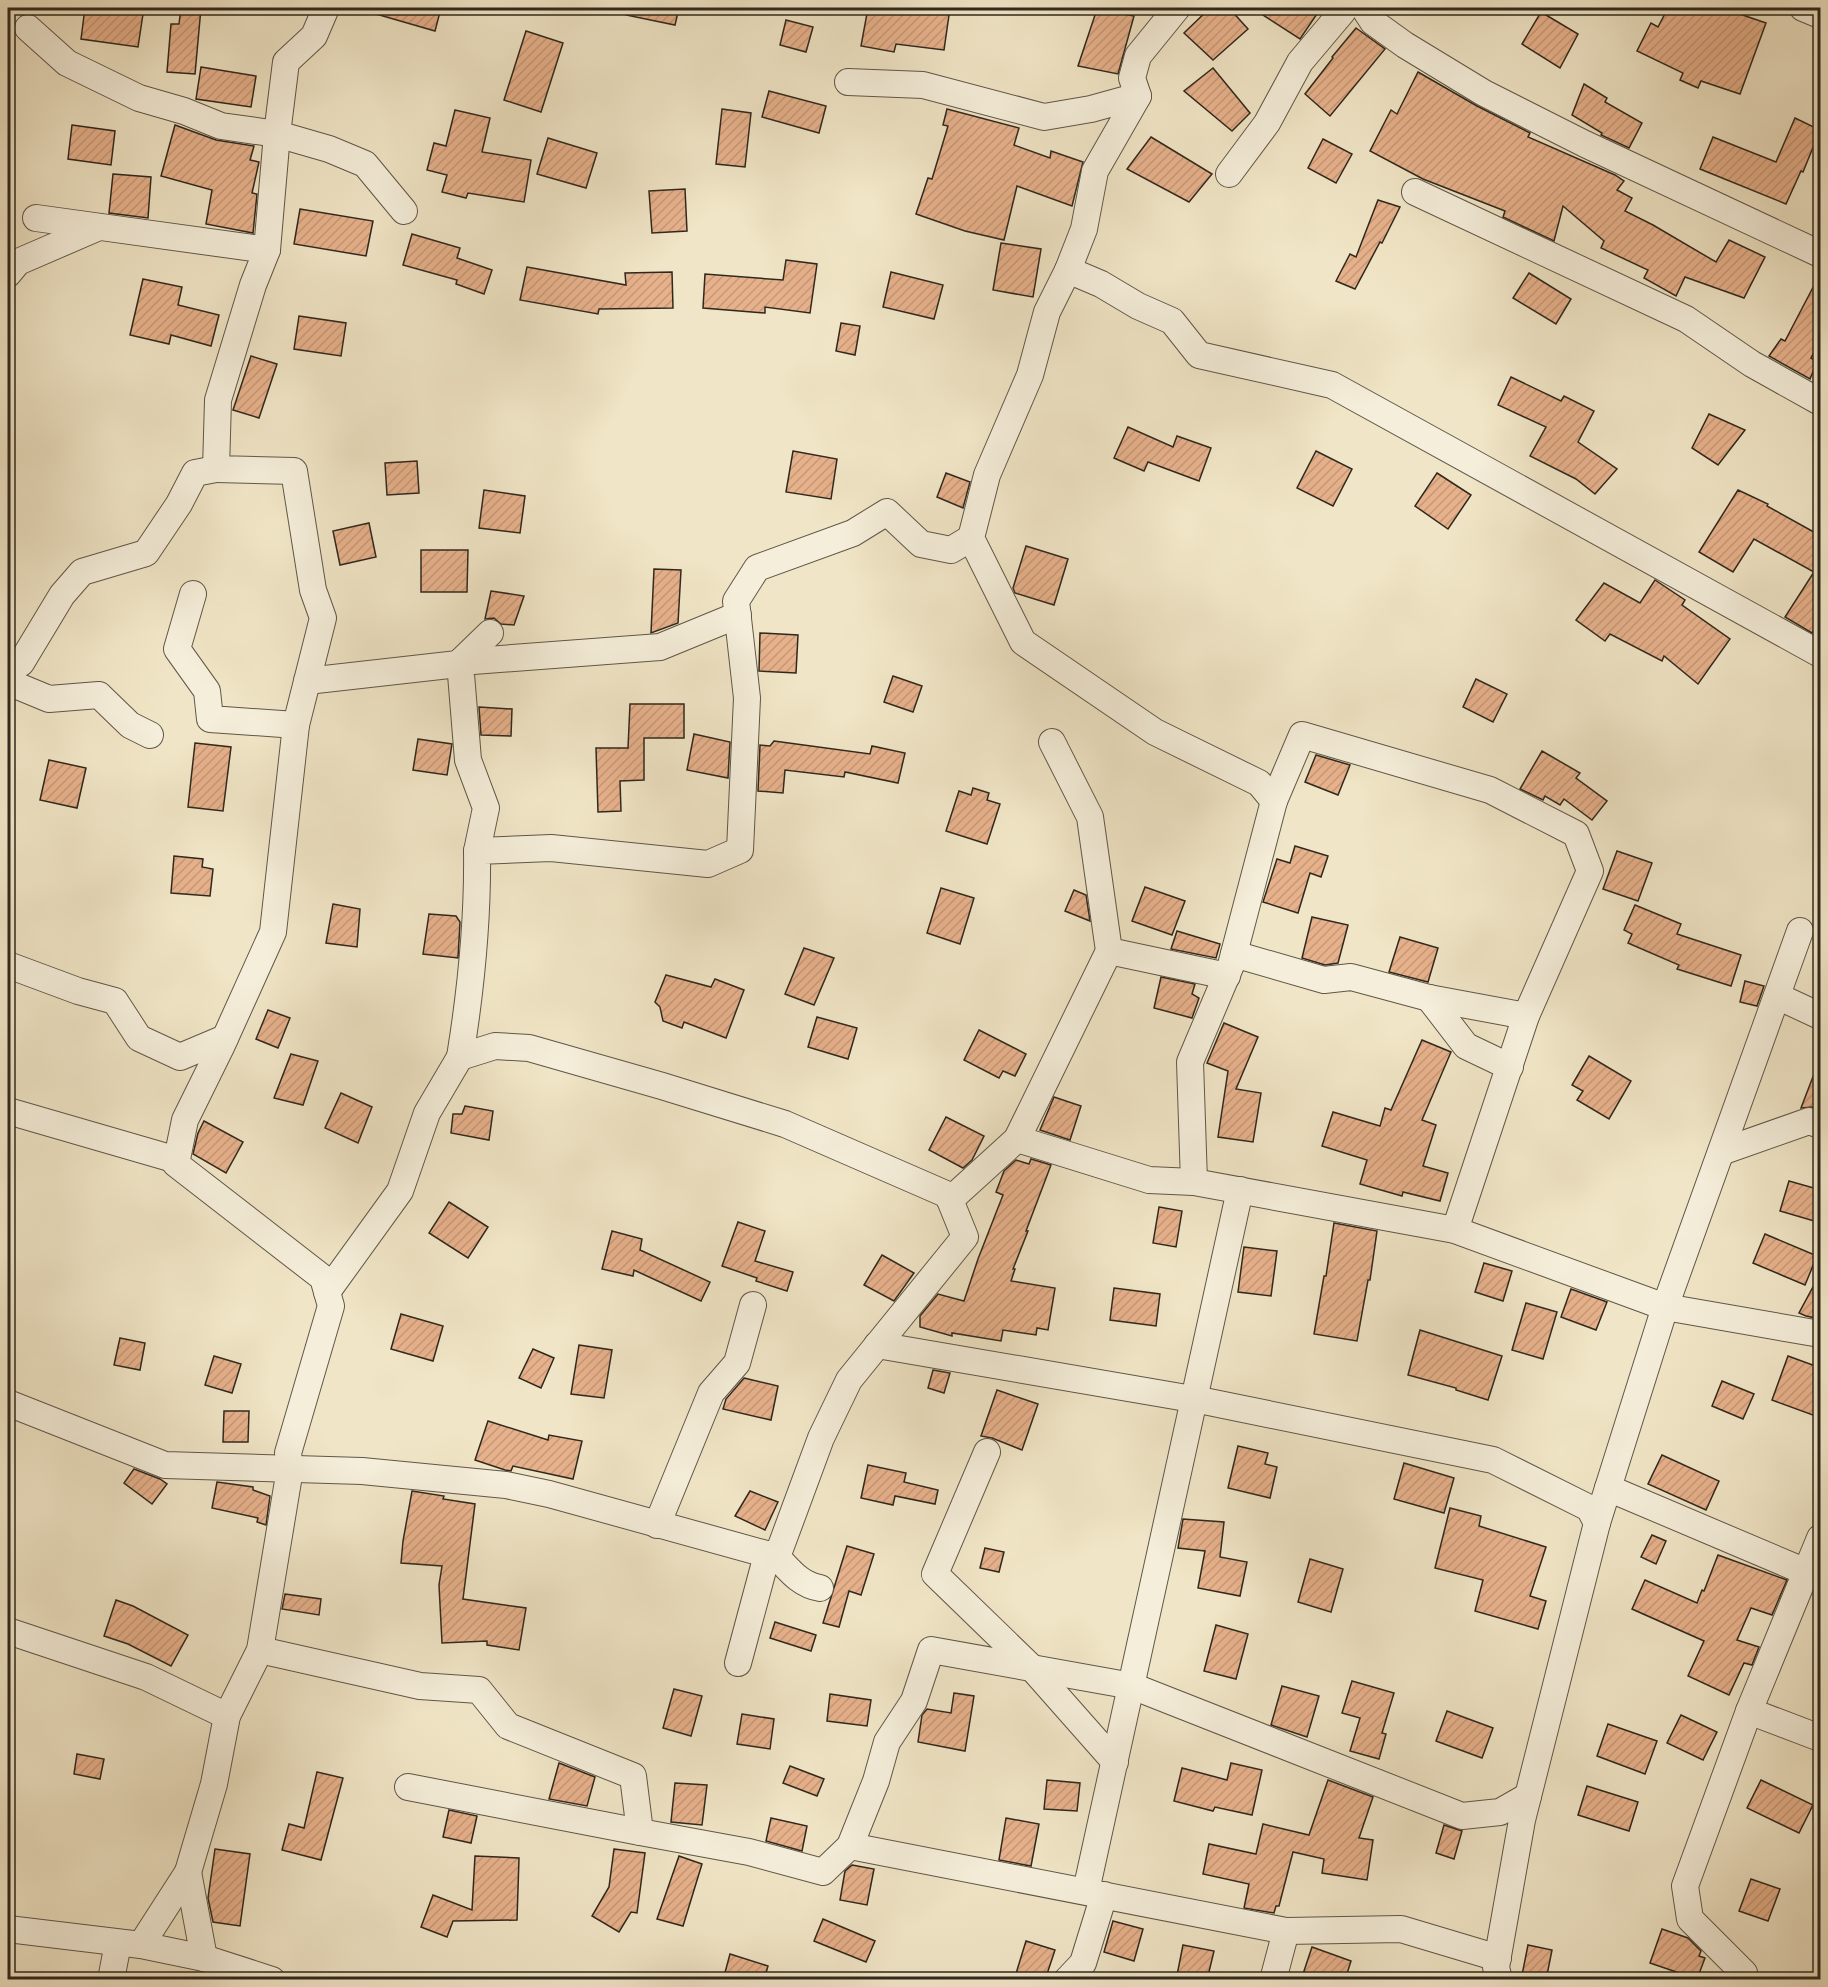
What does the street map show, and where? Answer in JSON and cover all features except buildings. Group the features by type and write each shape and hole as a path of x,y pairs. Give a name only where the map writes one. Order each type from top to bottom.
{"street":[{"path":"216,469 218,400 253,285 267,250 286,62 314,36 326,8"},
{"path":"1177,8 1138,56 1132,78 1138,96 1095,171 1084,229 1068,270 1047,312 1030,375 987,475 971,538 1023,642 1155,732 1259,783 1274,801"},
{"path":"1229,174 1267,123 1300,62 1344,8"},
{"path":"1364,8 1372,22 1484,93 1585,144 1821,254"},
{"path":"1803,8 1821,15"},
{"path":"28,28 67,63 140,98 184,111 221,126 277,134 329,149 365,164 404,211"},
{"path":"848,82 923,85 1044,117 1091,109 1138,96"},
{"path":"1415,192 1686,319 1752,364 1821,402"},
{"path":"36,218 267,250"},
{"path":"8,274 18,262 99,227"},
{"path":"1068,270 1101,284 1138,306 1172,321 1199,355 1332,385 1821,654"},
{"path":"8,671 21,663 62,595 82,572 146,553 179,504 195,473 216,469 294,471 313,590 323,618 296,725 273,932 185,1120 176,1164 323,1278 331,1306 288,1453 290,1470 260,1650 227,1716 214,1784 188,1872 129,1944 111,1980"},
{"path":"477,851 551,848 708,864 740,850 747,698 736,601 758,568 853,533 887,512 921,544 951,550 971,538"},
{"path":"193,594 177,649 207,691 210,719 296,725"},
{"path":"460,662 660,647 738,615"},
{"path":"307,681 458,664 490,633"},
{"path":"327,1292 400,1191 427,1113 460,1057 470,994 477,851 486,808 468,760 460,662"},
{"path":"8,682 49,699 99,695 130,725 150,735"},
{"path":"1194,1182 1190,1062 1230,965 1274,801 1302,735 1490,790 1576,834 1590,871 1526,1016 1455,1230"},
{"path":"950,1200 1017,1139 1109,951 1090,817 1052,742"},
{"path":"850,1846 1286,1931 1401,1929 1498,1969 1528,1796 1597,1523 1665,1307 1800,931"},
{"path":"1109,951 1230,965 1324,980 1351,977 1430,998 1526,1016"},
{"path":"8,966 78,991 115,1001 139,1038 180,1057 225,1038"},
{"path":"1777,996 1821,1016"},
{"path":"1430,998 1466,1046 1510,1067"},
{"path":"460,1057 495,1046 529,1048 785,1124 948,1195 965,1237 849,1380 821,1438 772,1556 738,1663"},
{"path":"8,1111 177,1160"},
{"path":"1721,1152 1809,1121 1821,1125"},
{"path":"1017,1139 1149,1180 1194,1182 1455,1230 1665,1307 1821,1334"},
{"path":"1066,1980 1083,1963 1114,1762 1240,1190"},
{"path":"657,1525 711,1393 737,1363 753,1305"},
{"path":"877,1345 1194,1400 1492,1460 1588,1508 1597,1523"},
{"path":"8,1403 165,1465 362,1471 506,1485 549,1494 772,1556 808,1586 820,1588"},
{"path":"987,1452 934,1574 1032,1668 1114,1762"},
{"path":"1608,1488 1806,1572"},
{"path":"1743,1980 1744,1973 1690,1919 1685,1886 1749,1711 1821,1538"},
{"path":"8,1631 146,1677 227,1716"},
{"path":"260,1650 420,1686 479,1690 508,1726 633,1776 640,1833"},
{"path":"408,1787 749,1852 823,1872 850,1846 876,1781 887,1742 914,1701 931,1650 1132,1686 1462,1816 1500,1812 1528,1796"},
{"path":"1749,1711 1821,1738"},
{"path":"188,1872 204,1958"},
{"path":"8,1929 129,1944 204,1958 272,1980"},
{"path":"1274,1980 1286,1931"}]}
